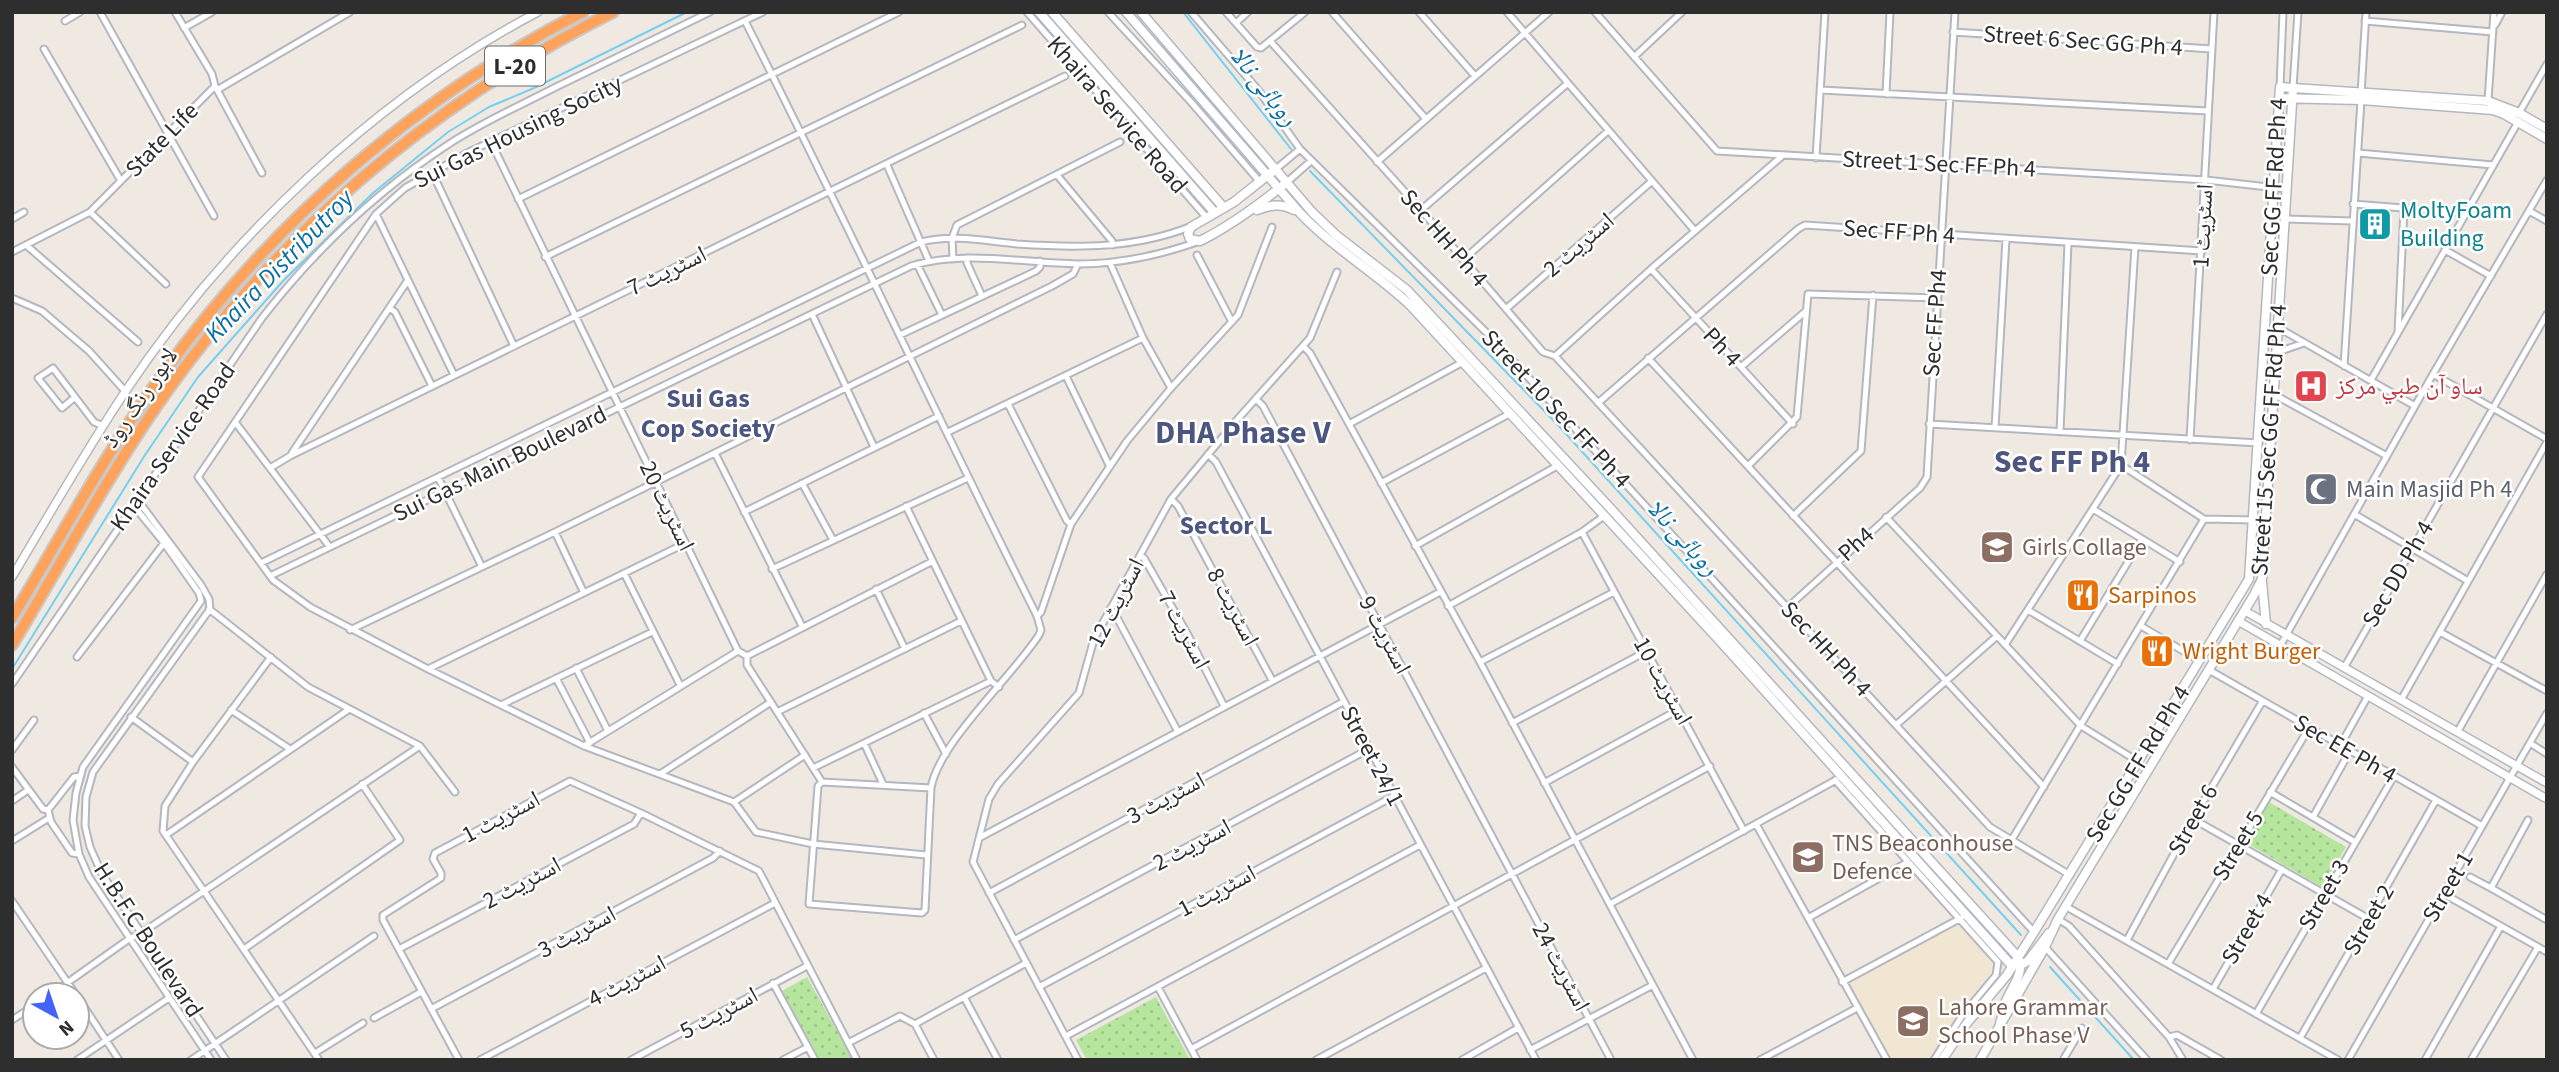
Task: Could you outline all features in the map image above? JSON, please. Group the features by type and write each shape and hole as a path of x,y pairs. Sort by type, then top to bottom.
{"highway":[{"name":"لاہور رنگ روڈ","path":"12,618 161,375 233,285 279,236 342,176 413,118 491,64 583,12"},
{"name":"لاہور رنگ روڈ","path":"12,645 153,411 214,329 264,270 356,181 422,128 491,80 613,12"}],"main road":[{"path":"1039,12 1211,215"},
{"path":"1052,12 1224,208"},
{"path":"1126,12 1300,213 1329,242 1385,282 1466,360 1612,510 2017,963 2018,978 2007,1000 2000,1024 1980,1060"},
{"path":"1141,12 1312,212 1408,290 1509,414 1604,516 1898,845 2017,963"},
{"path":"2280,87 2493,110 2547,129"},
{"name":"Sec GG FF Rd Ph 4","path":"2017,963 2249,579 2255,520 2280,87"},
{"name":"Street 15 Sec GG FF Rd Ph 4","path":"2000,1024 2045,947 2065,906 2262,579 2293,88"},
{"path":"2279,98 2361,97 2488,101 2519,118 2547,139"},
{"name":"Sui Gas Main Boulevard","path":"1193,225 1224,208 1276,169"},
{"name":"Sui Gas Main Boulevard","path":"1200,242 1247,213 1287,182"},
{"path":"1247,213 1272,205 1288,207 1300,213"},
{"path":"1193,225 1188,232 1189,237 1192,241 1200,242"},
{"path":"2264,357 2275,355"},
{"path":"2262,579 2266,624"},
{"path":"1942,1060 1967,1023 2017,963 2028,961 2052,930"}],"street":[{"path":"65,21 80,12"},
{"path":"100,12 214,216"},
{"name":"State Life","path":"12,252 90,212 167,133 216,88 212,74 175,12"},
{"path":"184,28 212,12"},
{"path":"262,173 216,88 351,12"},
{"path":"12,577 125,391 206,285 270,215 357,135 460,59 538,12"},
{"name":"Khaira Service Road","path":"12,684 276,301 330,241 377,198 424,161 475,128 710,12"},
{"name":"Sui Gas Housing Socity","path":"261,563 198,477 376,214 405,188 491,142 763,12"},
{"path":"518,199 899,12"},
{"name":"Khaira Service Road","path":"1027,12 1211,215"},
{"path":"1108,12 1260,182"},
{"name":"Street 10 Sec FF Ph 4","path":"1191,12 1259,91 1298,151 1497,343 2035,932"},
{"path":"1226,12 1257,47 1264,47 1271,42 1305,12"},
{"path":"1236,23 1248,12"},
{"path":"1332,12 1426,119"},
{"path":"1419,12 1475,76"},
{"path":"1507,12 1695,231"},
{"path":"1377,162 1549,12"},
{"name":"Street 1 Sec FF Ph 4","path":"1595,12 1717,151 2206,180 2286,189"},
{"path":"1634,57 1682,12"},
{"path":"1816,158 1825,12"},
{"path":"1886,94 1890,12"},
{"path":"1950,96 1955,12"},
{"name":"اسٹریٹ 1","path":"2190,440 2214,12"},
{"name":"Sec GG FF Rd Ph 4","path":"2280,87 2283,12"},
{"name":"Street 15 Sec GG FF Rd Ph 4","path":"2293,88 2298,12"},
{"path":"2344,366 2366,12"},
{"path":"2488,101 2494,12"},
{"path":"2493,29 2502,12"},
{"path":"745,21 948,432 1037,616 1041,630 946,754 936,771 931,788 925,910 922,913 811,905 818,786 822,782 931,788"},
{"path":"2365,21 2493,29"},
{"path":"545,257 1021,25"},
{"name":"Street 6 Sec GG Ph 4","path":"1954,32 2212,49"},
{"name":"Sec HH Ph 4","path":"1271,42 1543,352 1555,356 1990,827 2070,875"},
{"path":"44,49 121,181"},
{"path":"2371,380 2547,64"},
{"name":"اسٹریٹ 7","path":"270,468 454,374 1065,76"},
{"path":"1421,210 1568,83"},
{"path":"1821,90 2208,111"},
{"name":"Sec FF Ph4","path":"1925,482 1950,96"},
{"path":"1463,260 1608,131"},
{"name":"اسٹریٹ 20","path":"491,142 738,651"},
{"path":"953,258 952,238 955,228 961,223 1120,142"},
{"name":"Sui Gas Main Boulevard","path":"1276,169 1298,151"},
{"path":"2358,153 2493,165"},
{"path":"1555,356 1782,156"},
{"name":"Sui Gas Main Boulevard","path":"1287,182 1310,163"},
{"path":"887,165 929,261"},
{"path":"432,173 514,346"},
{"path":"1057,175 1112,240 1113,245"},
{"path":"2280,646 2386,456 2547,180"},
{"name":"اسٹریٹ 2","path":"1506,309 1652,181"},
{"path":"2353,204 2466,213"},
{"path":"2398,332 2404,209"},
{"path":"2529,211 2547,221"},
{"path":"12,219 24,212"},
{"path":"90,212 166,284"},
{"path":"376,214 454,374"},
{"path":"2284,219 2353,221"},
{"name":"Sui Gas Main Boulevard","path":"261,563 921,242 952,238 1052,246 1113,245 1144,241 1193,225"},
{"name":"Sec FF Ph 4","path":"1695,317 1805,225 2202,251"},
{"path":"1037,616 1041,612 1071,524 1109,465 1171,388 1241,310 1272,227"},
{"path":"1995,428 2006,239"},
{"name":"Sui Gas Main Boulevard","path":"270,576 874,282 917,264 953,258 1110,263 1164,253 1200,242"},
{"path":"2060,432 2067,243"},
{"path":"26,244 138,342"},
{"path":"2005,645 2010,642 2120,466 2136,247"},
{"path":"2445,250 2491,276"},
{"path":"1197,255 1232,323"},
{"path":"967,258 982,296"},
{"path":"900,335 1036,271 1040,267 1040,261"},
{"path":"1110,263 1143,338 1171,388"},
{"path":"917,264 942,315"},
{"path":"350,630 911,357 1052,286 1073,274 1078,264"},
{"name":"Ph 4","path":"1651,269 1793,424"},
{"name":"اسٹریٹ 12","path":"1078,1060 973,862 993,792 1079,693 1094,639 1171,499 1303,346 1316,326 1337,272"},
{"path":"290,456 408,280"},
{"path":"1748,466 1793,424 1797,417 1808,294 1937,298"},
{"path":"1793,516 1861,451 1873,295"},
{"path":"12,299 42,311 89,351 125,391"},
{"path":"389,308 395,312 432,386"},
{"path":"1741,367 1806,311"},
{"path":"812,314 874,447"},
{"name":"Sec DD Ph 4","path":"2344,668 2547,314"},
{"path":"1598,403 1695,317"},
{"path":"751,325 759,339"},
{"path":"2277,327 2415,406"},
{"path":"948,432 1143,338"},
{"path":"2275,355 2304,343"},
{"path":"1303,346 1310,353 1480,662 1693,1060"},
{"path":"1648,359 2044,787"},
{"path":"1349,424 1466,360"},
{"path":"74,398 62,408 38,378 53,368 94,422 103,426"},
{"path":"2401,700 2547,440 2433,374"},
{"path":"1066,376 1109,465"},
{"path":"2273,394 2386,456"},
{"name":"اسٹریٹ 9","path":"1256,399 1512,874"},
{"path":"1008,404 1066,521 1071,524"},
{"path":"1381,483 1509,414"},
{"path":"744,512 939,416"},
{"path":"235,422 329,546"},
{"path":"1929,424 2259,443"},
{"path":"715,453 802,626"},
{"name":"Street 24/1","path":"1208,454 1216,463 1536,1060"},
{"path":"1415,546 1557,466"},
{"path":"2120,466 2204,519 2255,520"},
{"path":"438,477 482,567"},
{"path":"772,569 968,478"},
{"name":"Ph4","path":"1788,607 1925,482"},
{"path":"802,483 833,540"},
{"path":"137,499 201,585 209,599 210,609"},
{"name":"اسٹریٹ 8","path":"1171,499 1178,506 1272,680"},
{"path":"133,505 199,593 201,603 307,687 420,746 455,792"},
{"path":"906,506 991,681 999,687"},
{"path":"2092,509 2180,562"},
{"path":"2354,514 2468,581"},
{"path":"1448,606 1582,532 1604,516"},
{"path":"1886,517 2081,726 2139,762"},
{"path":"2011,841 2204,519"},
{"path":"555,532 584,593"},
{"name":"اسٹریٹ 10","path":"1582,532 1744,831"},
{"path":"2080,641 2141,539"},
{"path":"77,657 164,543"},
{"path":"428,670 686,543"},
{"name":"اسٹریٹ 7","path":"1140,556 1144,558 1172,607 1224,706"},
{"path":"747,656 931,562"},
{"path":"261,563 270,576 292,595 350,630 500,705 587,744 734,802 756,832 813,844 926,855"},
{"path":"624,573 680,685"},
{"path":"2458,731 2547,575"},
{"path":"876,589 905,649"},
{"path":"979,838 1440,592"},
{"path":"1480,662 1614,592"},
{"name":"H.B.F.C Boulevard","path":"201,603 87,759 80,776 73,821 79,854 89,877 211,1060"},
{"name":"H.B.F.C Boulevard","path":"210,609 114,740 91,778 85,806 85,826 97,865 226,1060"},
{"path":"1110,609 1177,730"},
{"path":"2028,610 2118,664"},
{"path":"2245,611 2547,783"},
{"path":"778,712 961,621"},
{"path":"2238,621 2547,799"},
{"path":"2141,626 2200,661"},
{"path":"500,705 652,632"},
{"path":"2440,632 2547,691"},
{"path":"1896,725 1997,636"},
{"path":"587,744 738,651 747,656"},
{"path":"1512,723 1647,651"},
{"path":"747,656 746,663 822,782"},
{"path":"271,657 193,762 165,806 163,831 318,1060"},
{"path":"576,668 608,732"},
{"name":"Sec EE Ph 4","path":"2208,670 2482,826"},
{"path":"556,678 587,744"},
{"path":"813,768 991,681"},
{"path":"2340,746 2368,696"},
{"path":"660,774 771,702"},
{"name":"اسٹریٹ 3","path":"989,893 1343,702"},
{"name":"Street 6","path":"2127,940 2193,819 2262,702"},
{"path":"231,709 289,749"},
{"path":"166,835 348,710"},
{"path":"1544,783 1678,710"},
{"path":"924,713 946,754"},
{"name":"Street 1","path":"2348,1060 2547,713"},
{"path":"131,717 193,762"},
{"path":"12,750 34,720"},
{"name":"Street 5","path":"2168,964 2308,728"},
{"path":"105,733 114,740"},
{"path":"864,743 883,784"},
{"path":"2530,743 2547,754"},
{"path":"71,981 129,939 420,746"},
{"name":"اسٹریٹ 2","path":"1014,940 1368,749"},
{"path":"2313,817 2350,751"},
{"path":"734,802 805,755"},
{"path":"1191,1049 1710,766"},
{"path":"12,767 43,809 48,810"},
{"path":"79,854 72,853 49,818 48,810 74,777 80,776"},
{"name":"Street 3","path":"2256,1014 2394,776"},
{"path":"1609,904 1839,778"},
{"name":"اسٹریٹ 1","path":"399,948 383,920 383,915 440,877 442,873 433,859 435,853 565,783 574,783 641,813"},
{"path":"244,949 400,840 362,784"},
{"path":"12,801 28,790"},
{"path":"2270,792 2355,842"},
{"name":"اسٹریٹ 1","path":"1040,987 1394,796"},
{"name":"Street 2","path":"2300,1038 2436,800"},
{"path":"641,813 759,872 858,1060"},
{"name":"اسٹریٹ 2","path":"399,948 634,824 641,813"},
{"path":"12,841 49,818"},
{"path":"2193,819 2369,919"},
{"path":"2491,888 2528,820"},
{"path":"1756,824 1887,1060"},
{"path":"1066,1036 1420,845"},
{"path":"1898,845 1908,862 1994,955 1999,968 1962,1016 1934,1060"},
{"name":"اسٹریٹ 3","path":"431,1010 713,858 720,851"},
{"path":"1808,918 1908,862"},
{"name":"Street 4","path":"2213,989 2282,869"},
{"name":"اسٹریٹ 24","path":"1512,874 1611,1060"},
{"path":"2470,877 2547,920"},
{"path":"2444,894 2547,952"},
{"path":"12,901 67,981"},
{"name":"اسٹریٹ 4","path":"480,1060 775,902"},
{"path":"2065,906 2338,1060"},
{"path":"1842,982 1961,918"},
{"path":"2058,919 2069,926 2169,1037 2183,1060"},
{"path":"2425,1060 2501,926"},
{"path":"191,1060 374,936"},
{"path":"2045,947 2147,1060"},
{"path":"2471,1060 2538,947"},
{"path":"399,948 459,1060"},
{"path":"915,1024 1026,963"},
{"name":"اسٹریٹ 5","path":"631,1060 807,966"},
{"path":"1316,1060 1486,968"},
{"path":"773,983 814,1060"},
{"path":"1530,1050 1653,985"},
{"path":"1158,987 1197,1060"},
{"path":"374,1018 421,992"},
{"path":"964,997 998,1060"},
{"path":"77,1060 169,998"},
{"path":"1760,1060 1857,1008"},
{"path":"91,1017 119,1060"},
{"path":"848,1043 897,1017 904,1017 915,1024 934,1060"},
{"path":"314,1054 363,1023"},
{"path":"1462,1060 1474,1057 1518,1028"},
{"path":"2063,1060 2082,1028"},
{"path":"2169,1037 2177,1035 2221,1060"},
{"path":"783,1060 808,1047"}],"shaded area":[{"name":"Lahore Grammar School Phase V","path":"1961,920 1996,963 1932,1060 1890,1060 1846,982"}],"green space":[{"path":"2269,802 2346,847 2322,887 2245,842"},
{"path":"807,977 853,1060 820,1060 782,991"},
{"path":"1156,997 1190,1060 1087,1060 1076,1040"}],"waterway":[{"name":"Khaira Distributroy","path":"12,669 145,455 198,377 284,280 373,193 448,132 489,107 534,88 687,12"},
{"name":"روہائی نالا","path":"1183,12 1291,149"},
{"name":"روہائی نالا","path":"1310,171 1557,424 2021,935"},
{"name":"روہائی نالا","path":"2050,967 2134,1060"}],"place":[{"name":"MoltyFoam Building","path":"2375,224"},
{"name":"ساو آن طبي مرکز","path":"2311,386"},
{"name":"Main Masjid Ph 4","path":"2321,489"},
{"name":"Girls Collage","path":"1997,547"},
{"name":"Sarpinos","path":"2083,595"},
{"name":"Wright Burger","path":"2157,651"},
{"name":"TNS Beaconhouse Defence","path":"1808,857"},
{"name":"Lahore Grammar School Phase V","path":"1913,1021"}],"district":[{"name":"Sui Gas Cop Society","path":"708,413"},
{"name":"DHA Phase V","path":"1243,433"},
{"name":"Sec FF Ph 4","path":"2072,462"},
{"name":"Sector L","path":"1226,525"}]}
